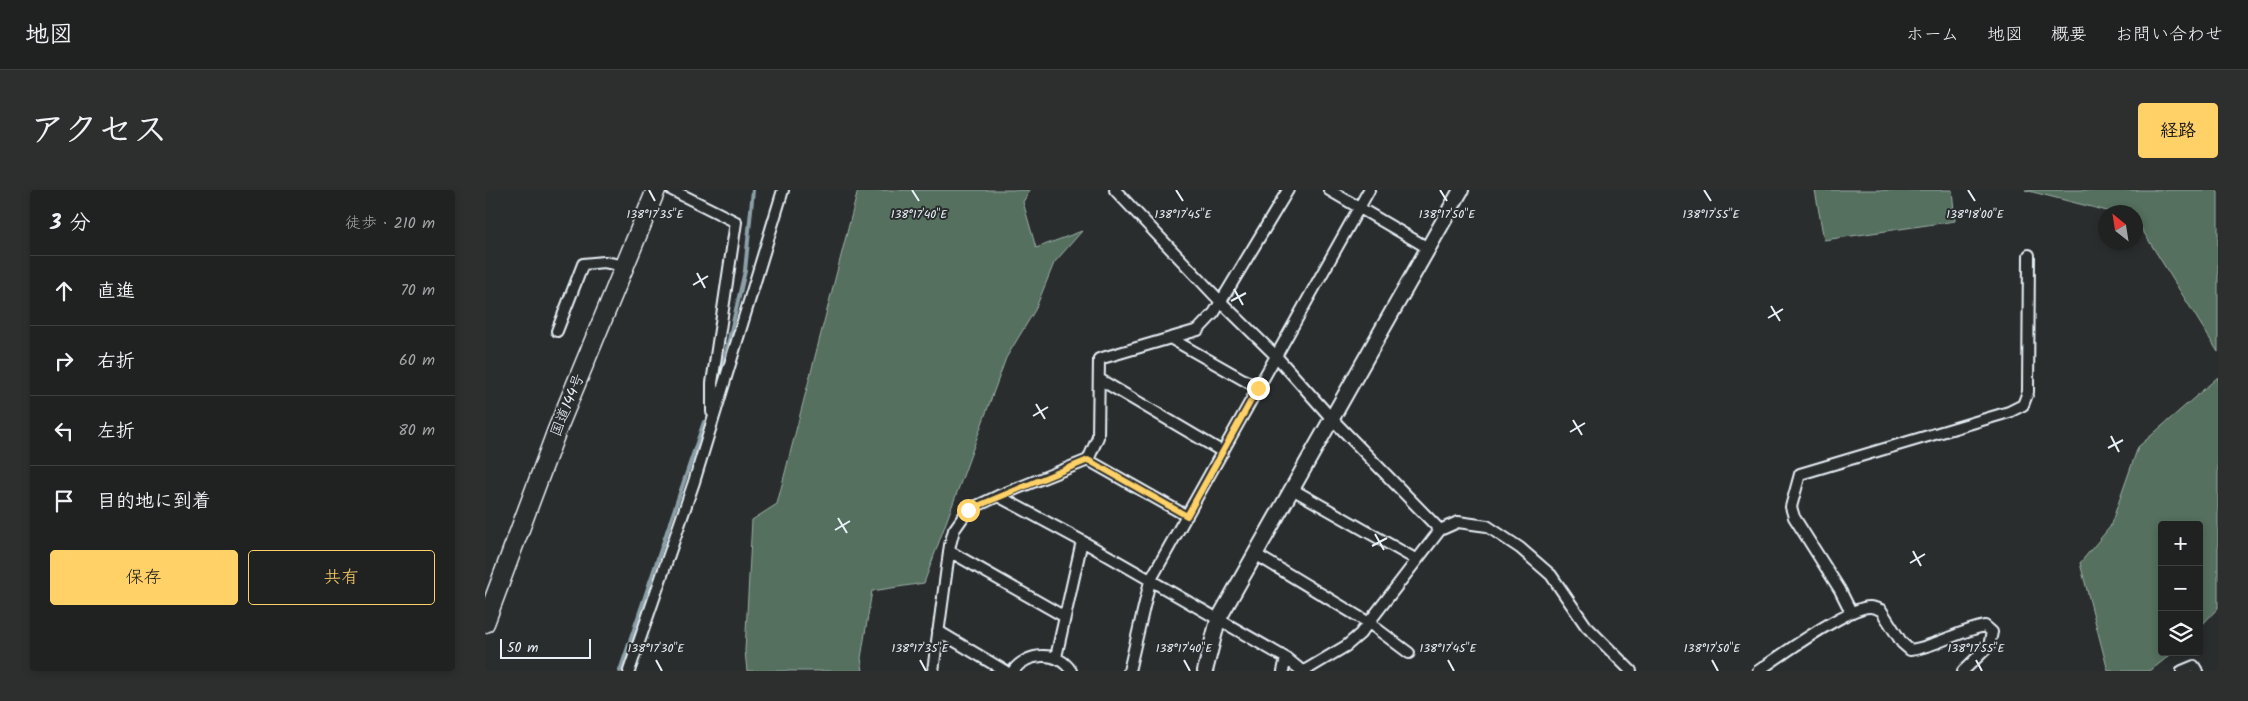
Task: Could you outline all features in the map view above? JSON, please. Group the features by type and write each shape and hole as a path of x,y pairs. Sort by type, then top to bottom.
{"highway":[{"name":"国道144号","path":"485,623 557,430 656,190"}],"street":[{"path":"672,190 736,222 712,383 712,423"},
{"path":"629,671 712,423 783,190"},
{"path":"1115,190 1220,301 1276,356 1332,419 1440,530"},
{"path":"933,671 949,551 954,530 968,510 1088,460 1098,437 1099,359 1198,330 1214,313 1288,190"},
{"path":"1329,190 1429,248"},
{"path":"1129,671 1150,581 1369,190"},
{"path":"1205,671 1218,620 1461,190"},
{"path":"1851,612 1840,590 1794,517 1791,507 1801,474 2009,412 2023,405 2027,392 2029,255"},
{"path":"557,331 583,264 604,262 625,266"},
{"path":"1170,338 1258,388"},
{"path":"1099,379 1223,452"},
{"path":"1088,460 1187,516"},
{"path":"1292,489 1417,560"},
{"path":"998,496 1083,541 1286,658 1303,671 1346,646 1369,623 1440,530 1458,522 1487,526 1520,548 1551,576 1586,626 1631,671"},
{"path":"1056,657 1083,541"},
{"path":"949,551 1065,617"},
{"path":"1255,554 1369,623 1409,653"},
{"path":"1758,671 1806,638 1851,612 1870,607 1881,610 1902,643 1910,650 1920,648 1967,629 1985,626 1992,632 1989,646 1963,671"},
{"path":"938,631 1005,671"},
{"path":"1013,671 1025,661 1037,657 1056,657 1071,671"},
{"path":"1283,671 1286,658"},
{"path":"2182,671 2194,666 2197,671"}],"green space":[{"path":"858,190 1030,190 1023,202 1036,248 1082,231 1054,263 1035,310 1006,358 924,583 872,591 861,658 863,671 747,671 745,651 752,520 777,504"},
{"path":"1815,190 1952,190 1955,221 1824,240"},
{"path":"2025,190 2218,190 2218,352 2143,231 2143,205 2098,205 2098,209"},
{"path":"2218,377 2218,608 2203,624 2203,521 2158,521 2158,656 2169,656 2150,671 2108,671 2080,563 2110,527 2138,447"}],"waterway":[{"path":"721,374 745,271 753,190"},
{"path":"620,671 704,422"}],"route":[{"path":"968,510 1088,460 1187,516 1258,388"}]}
